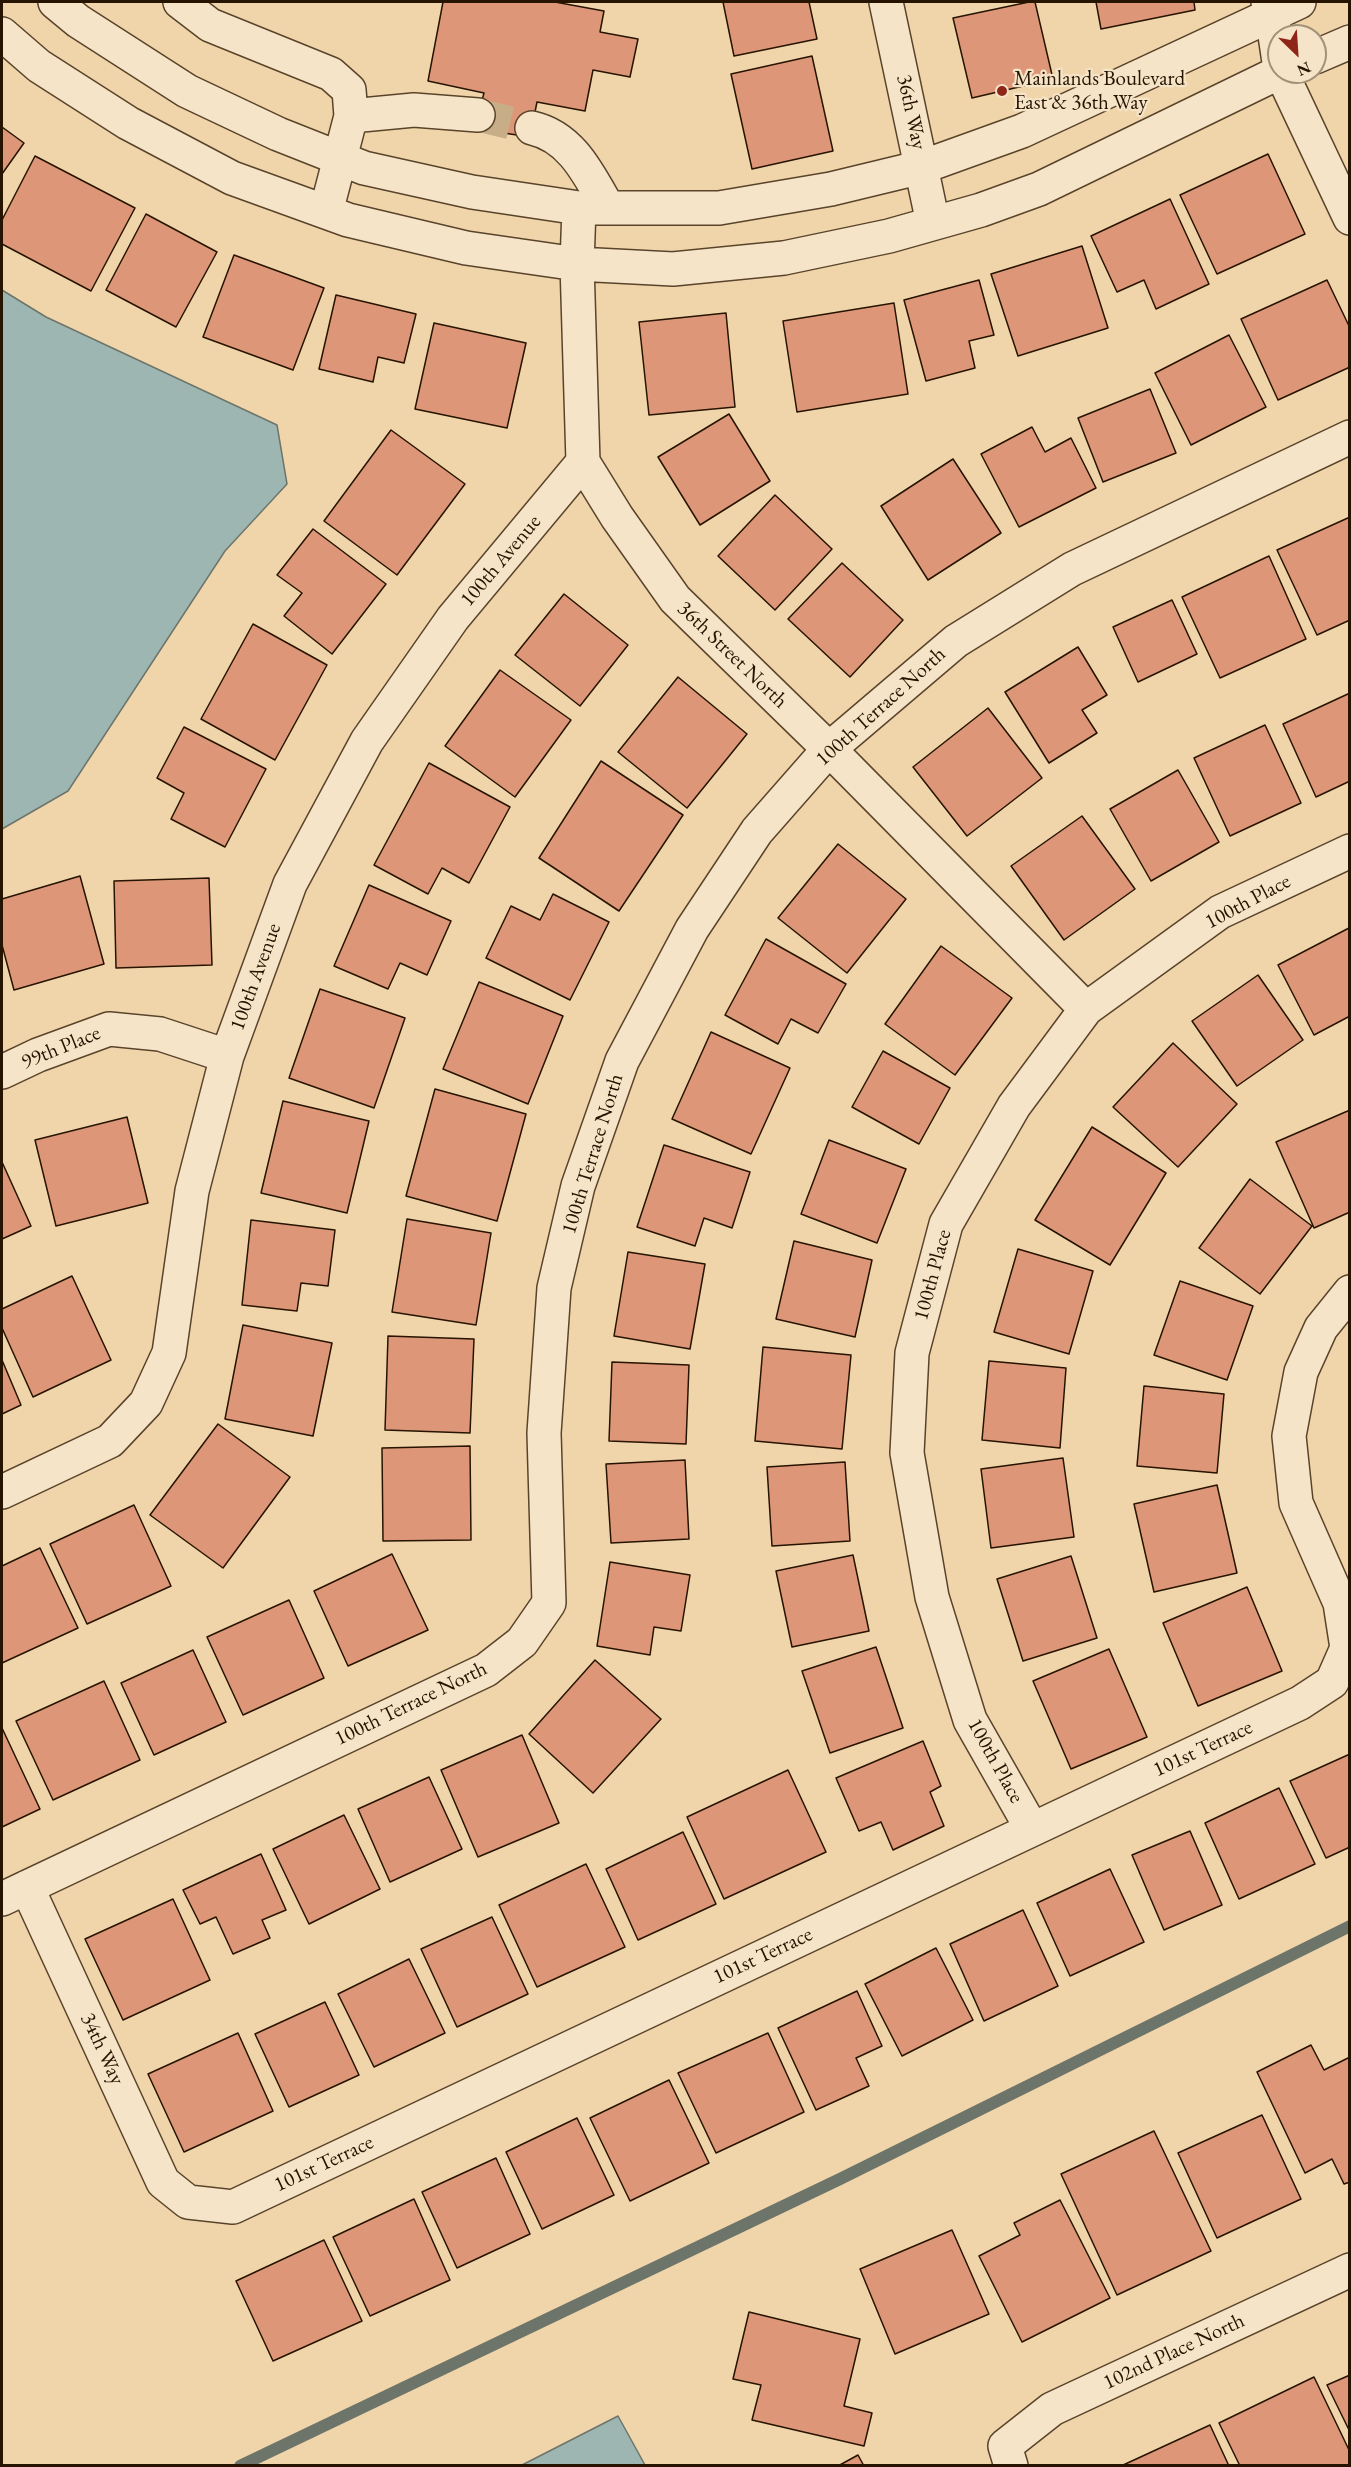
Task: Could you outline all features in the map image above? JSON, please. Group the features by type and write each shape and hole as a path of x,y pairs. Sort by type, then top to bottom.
{"street":[{"path":"55,2 78,21 187,91 278,135 342,160 364,168 472,192 593,208 719,208 831,189 922,166 1022,131 1280,6 1280,24"},
{"path":"180,2 210,25 331,74 349,90 351,116 342,160 326,212"},
{"name":"36th Way","path":"886,2 933,224"},
{"path":"2,34 39,66 128,123 232,178 348,220 466,248 577,264 673,269 784,258 889,236 981,210 1039,189 1267,78"},
{"path":"1327,52 1350,42"},
{"path":"1286,84 1350,218"},
{"path":"351,116 414,110 478,115"},
{"path":"532,128 548,132 578,157 593,208"},
{"name":"36th Street North","path":"593,208 577,264 583,462 617,517 675,599 829,749 1086,1009"},
{"name":"100th Terrace North","path":"14,1893 486,1670 522,1642 549,1603 544,1433 554,1288 578,1186 622,1061 692,929 757,831 829,749 956,641 1072,569 1350,437"},
{"name":"100th Avenue","path":"2,1492 110,1441 146,1404 169,1353 192,1191 227,1056 290,884 367,741 453,618 583,462"},
{"name":"100th Place","path":"1032,1829 970,1720 932,1597 908,1453 912,1353 946,1224 1014,1106 1086,1009 1220,912 1350,851"},
{"name":"99th Place","path":"2,1072 38,1055 109,1029 160,1034 227,1056"},
{"name":"101st Terrace","path":"188,2202 233,2207 1300,1703 1332,1682 1347,1648 1340,1603 1296,1503 1289,1436 1301,1372 1321,1328 1350,1292"},
{"name":"34th Way","path":"14,1893 163,2182 188,2202"},
{"name":"102nd Place North","path":"1008,2456 1052,2409 1350,2270"}],"water":[{"path":"2,290 46,317 277,425 287,484 225,551 68,791 2,829"},
{"path":"618,2416 645,2465 522,2465"}],"building":[{"path":"443,2 555,2 604,11 600,32 638,39 630,77 593,70 585,111 537,102 530,137 484,130 478,115 484,93 428,81"},
{"path":"723,2 809,2 817,39 734,56"},
{"path":"1035,2 1053,79 972,98 953,18"},
{"path":"1096,2 1194,2 1195,10 1101,29"},
{"path":"812,56 833,151 752,169 731,74"},
{"path":"2,127 24,143 2,174"},
{"path":"1268,154 1305,234 1217,274 1180,195"},
{"path":"35,156 135,208 91,291 2,244 2,220"},
{"path":"1170,199 1209,284 1156,309 1144,280 1117,292 1091,236"},
{"path":"146,214 217,252 176,327 106,290"},
{"path":"1082,246 1108,328 1018,356 991,274"},
{"path":"234,255 324,288 293,370 203,337"},
{"path":"979,280 994,335 969,341 975,368 926,381 904,300"},
{"path":"1327,280 1350,328 1350,367 1278,400 1241,319"},
{"path":"336,295 416,314 404,363 378,357 373,382 319,369"},
{"path":"894,303 908,394 797,412 783,321"},
{"path":"726,313 735,407 649,415 639,322"},
{"path":"434,323 526,343 507,428 415,409"},
{"path":"1229,335 1266,407 1191,445 1155,373"},
{"path":"1150,389 1176,453 1103,482 1078,418"},
{"path":"729,414 770,481 700,525 658,457"},
{"path":"1032,427 1045,452 1071,438 1096,488 1019,527 981,454"},
{"path":"391,430 465,484 397,575 324,521"},
{"path":"953,459 1001,533 928,580 881,506"},
{"path":"775,495 832,549 775,610 718,556"},
{"path":"1350,517 1350,620 1317,635 1277,550"},
{"path":"313,529 386,584 332,654 284,616 302,593 277,575"},
{"path":"1269,556 1306,639 1220,678 1182,597"},
{"path":"842,563 903,620 850,677 788,619"},
{"path":"564,594 628,645 580,706 515,655"},
{"path":"1172,600 1197,654 1138,682 1113,627"},
{"path":"253,624 327,665 275,760 201,719"},
{"path":"1078,647 1107,695 1082,710 1097,733 1049,763 1005,692"},
{"path":"500,670 571,720 515,797 445,746"},
{"path":"678,677 747,734 687,808 618,752"},
{"path":"1350,693 1350,781 1316,797 1283,724"},
{"path":"988,708 1042,778 967,836 913,767"},
{"path":"1265,725 1301,803 1230,836 1194,758"},
{"path":"184,727 266,769 225,847 171,819 184,793 157,778"},
{"path":"601,761 683,815 619,911 539,858"},
{"path":"429,763 510,807 469,883 442,868 428,894 374,865"},
{"path":"1178,770 1219,842 1151,881 1110,809"},
{"path":"1082,816 1135,889 1064,940 1011,866"},
{"path":"838,844 906,899 847,973 778,918"},
{"path":"80,876 104,964 14,990 2,945 2,899"},
{"path":"209,878 212,965 116,968 114,881"},
{"path":"369,885 451,921 427,975 400,963 388,989 334,966"},
{"path":"553,894 609,922 570,1000 486,958 511,906 540,920"},
{"path":"1349,928 1350,1016 1314,1035 1278,965"},
{"path":"766,939 846,984 818,1033 791,1019 778,1044 725,1015"},
{"path":"941,946 1012,998 955,1075 885,1024"},
{"path":"1258,975 1303,1040 1237,1086 1192,1021"},
{"path":"479,982 563,1016 528,1104 443,1069"},
{"path":"320,989 405,1018 374,1108 289,1078"},
{"path":"711,1032 790,1068 751,1154 672,1119"},
{"path":"1173,1043 1237,1104 1178,1167 1113,1107"},
{"path":"883,1051 950,1088 919,1144 852,1107"},
{"path":"435,1089 526,1114 497,1221 406,1196"},
{"path":"283,1101 369,1121 347,1213 261,1193"},
{"path":"1350,1110 1350,1212 1314,1228 1276,1142"},
{"path":"127,1117 148,1203 56,1226 35,1140"},
{"path":"1092,1127 1166,1173 1110,1265 1035,1220"},
{"path":"829,1140 906,1169 877,1243 801,1214"},
{"path":"664,1145 750,1172 732,1228 704,1218 695,1246 637,1227"},
{"path":"2,1162 31,1226 2,1239"},
{"path":"1250,1179 1312,1226 1260,1294 1199,1248"},
{"path":"407,1219 491,1233 476,1325 392,1312"},
{"path":"251,1220 335,1230 328,1286 301,1283 297,1311 242,1305"},
{"path":"794,1241 872,1260 855,1337 776,1319"},
{"path":"1018,1249 1093,1271 1069,1354 994,1332"},
{"path":"628,1252 705,1264 690,1349 614,1336"},
{"path":"72,1276 111,1360 33,1397 2,1328 2,1309"},
{"path":"1180,1281 1253,1306 1227,1380 1154,1355"},
{"path":"243,1325 332,1343 313,1436 225,1419"},
{"path":"388,1336 474,1339 470,1433 385,1430"},
{"path":"763,1347 851,1355 842,1449 755,1441"},
{"path":"2,1360 21,1405 2,1414"},
{"path":"989,1361 1066,1368 1060,1448 982,1440"},
{"path":"612,1362 689,1365 686,1444 609,1441"},
{"path":"1144,1386 1224,1394 1217,1473 1137,1466"},
{"path":"218,1424 290,1477 223,1568 150,1515"},
{"path":"470,1446 471,1540 383,1541 382,1448"},
{"path":"1063,1458 1074,1537 991,1548 981,1469"},
{"path":"685,1460 689,1539 611,1543 606,1464"},
{"path":"845,1462 850,1541 772,1546 767,1467"},
{"path":"1217,1485 1237,1573 1154,1592 1134,1504"},
{"path":"134,1505 171,1586 87,1624 50,1544"},
{"path":"40,1548 78,1628 2,1663 2,1566"},
{"path":"392,1554 428,1630 348,1666 314,1591"},
{"path":"853,1555 869,1631 792,1647 776,1571"},
{"path":"1071,1556 1097,1638 1023,1661 997,1579"},
{"path":"610,1562 690,1575 681,1631 654,1627 650,1655 597,1646"},
{"path":"1247,1587 1282,1671 1198,1706 1163,1623"},
{"path":"289,1600 324,1678 243,1715 207,1637"},
{"path":"876,1647 903,1728 830,1753 802,1671"},
{"path":"1109,1649 1147,1737 1071,1769 1033,1681"},
{"path":"193,1650 226,1722 154,1755 121,1683"},
{"path":"595,1660 661,1719 593,1793 529,1734"},
{"path":"104,1681 140,1760 53,1800 16,1721"},
{"path":"2,1728 40,1809 2,1827"},
{"path":"522,1735 559,1823 478,1857 441,1770"},
{"path":"923,1741 941,1786 930,1792 944,1826 893,1850 881,1822 859,1831 836,1778"},
{"path":"1350,1754 1350,1847 1326,1858 1290,1781"},
{"path":"788,1770 826,1852 724,1899 687,1817"},
{"path":"429,1777 462,1849 390,1882 358,1809"},
{"path":"1279,1788 1315,1864 1239,1899 1205,1823"},
{"path":"344,1815 380,1889 309,1924 273,1849"},
{"path":"1190,1831 1222,1905 1164,1930 1132,1855"},
{"path":"683,1832 716,1904 638,1940 606,1869"},
{"path":"261,1854 286,1910 262,1920 270,1938 233,1954 216,1917 200,1924 183,1890"},
{"path":"586,1864 625,1947 537,1987 499,1905"},
{"path":"1110,1869 1144,1942 1070,1976 1037,1903"},
{"path":"173,1899 210,1980 123,2020 85,1939"},
{"path":"1023,1910 1058,1986 984,2021 950,1944"},
{"path":"492,1917 528,1994 457,2027 421,1949"},
{"path":"936,1948 973,2020 902,2056 865,1984"},
{"path":"409,1959 445,2033 374,2067 338,1994"},
{"path":"857,1991 882,2046 856,2058 869,2086 816,2110 778,2028"},
{"path":"325,2002 359,2075 289,2107 255,2034"},
{"path":"238,2033 273,2111 184,2152 148,2074"},
{"path":"768,2033 804,2112 716,2153 678,2073"},
{"path":"1311,2045 1324,2070 1350,2057 1350,2182 1344,2184 1332,2159 1305,2173 1257,2072"},
{"path":"669,2080 709,2163 630,2201 590,2118"},
{"path":"1262,2115 1301,2199 1217,2238 1178,2153"},
{"path":"577,2118 614,2195 542,2229 506,2152"},
{"path":"1154,2131 1211,2251 1117,2295 1061,2174"},
{"path":"496,2158 530,2234 457,2268 422,2192"},
{"path":"414,2199 450,2280 370,2316 333,2237"},
{"path":"1060,2200 1110,2298 1022,2342 979,2256 1020,2235 1014,2223"},
{"path":"952,2230 989,2314 895,2354 860,2269"},
{"path":"324,2240 362,2321 273,2361 236,2281"},
{"path":"749,2312 860,2339 844,2406 872,2413 864,2446 752,2420 761,2385 733,2379"},
{"path":"1350,2375 1350,2432 1327,2385"},
{"path":"1314,2377 1350,2452 1350,2466 1240,2466 1219,2423"},
{"path":"1210,2425 1229,2466 1121,2466"},
{"path":"858,2455 864,2466 838,2466"}],"waterway":[{"path":"240,2466 840,2179 1350,1926"}],"tunnel":[{"path":"478,115 532,128"}],"place":[{"name":"Mainlands Boulevard East & 36th Way","path":"1002,91"}]}
